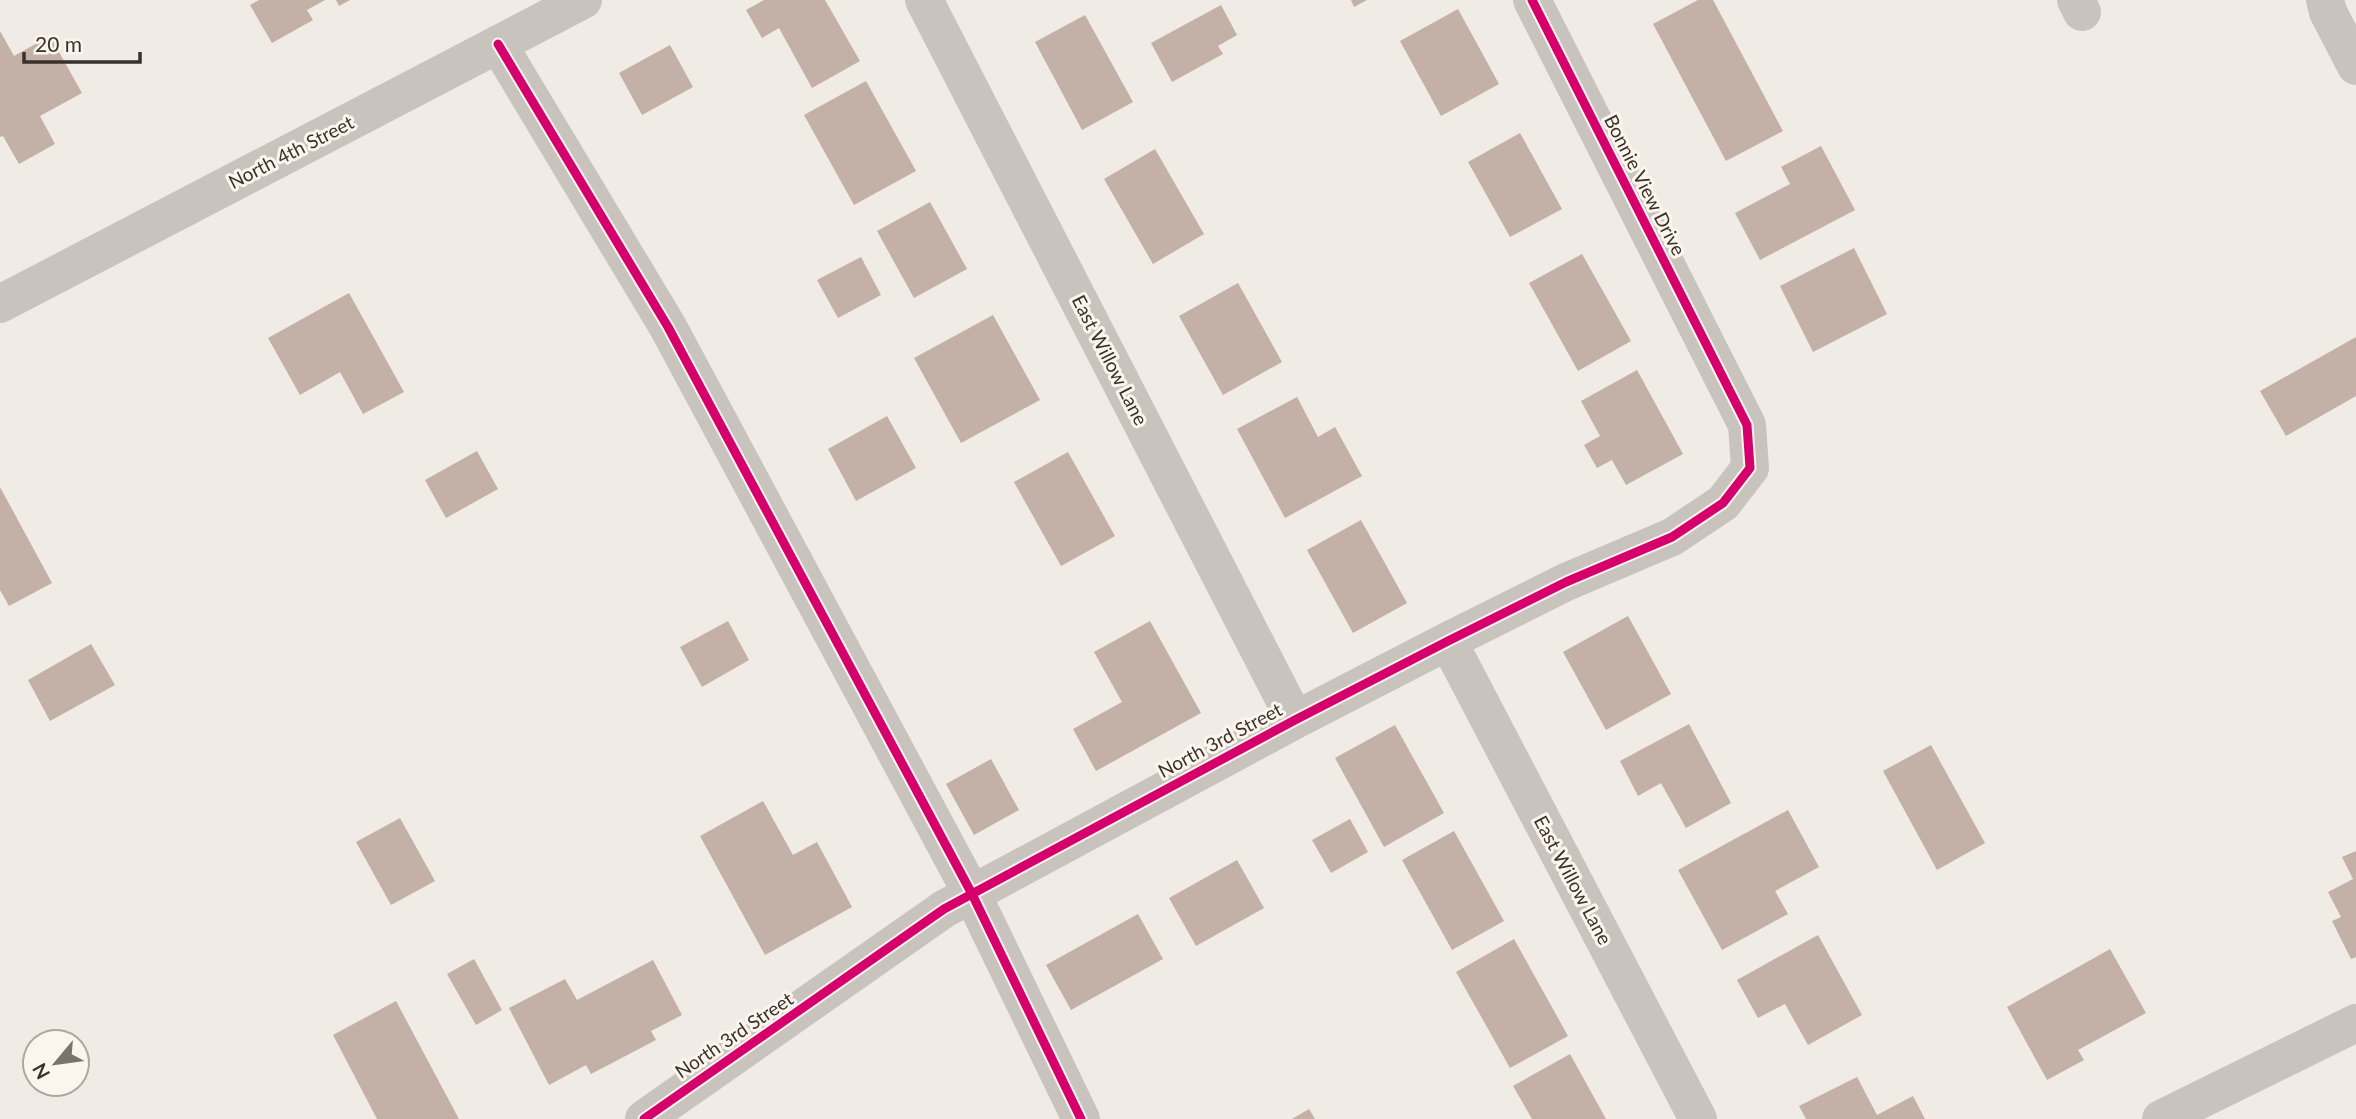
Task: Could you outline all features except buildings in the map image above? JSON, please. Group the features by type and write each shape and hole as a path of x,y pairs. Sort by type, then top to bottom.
{"street":[{"name":"North 4th Street","path":"0,304 583,0"},
{"name":"East Willow Lane","path":"925,0 1295,720"},
{"name":"Bonnie View Drive","path":"1532,0 1726,385"},
{"path":"2325,0 2328,12 2356,65"},
{"path":"498,44 668,327 972,894 1081,1119"},
{"name":"North 3rd Street","path":"644,1119 944,909 1448,641 1566,582 1672,537 1723,503 1750,468 1746,425 1726,385"},
{"name":"East Willow Lane","path":"1448,641 1698,1119"},
{"path":"2161,1119 2356,1023"}],"cycle path":[{"path":"644,1119 944,909 1448,641 1566,582 1672,537 1723,503 1750,468 1747,425 1532,0"},
{"path":"498,44 668,327 972,894 1081,1119"}]}
